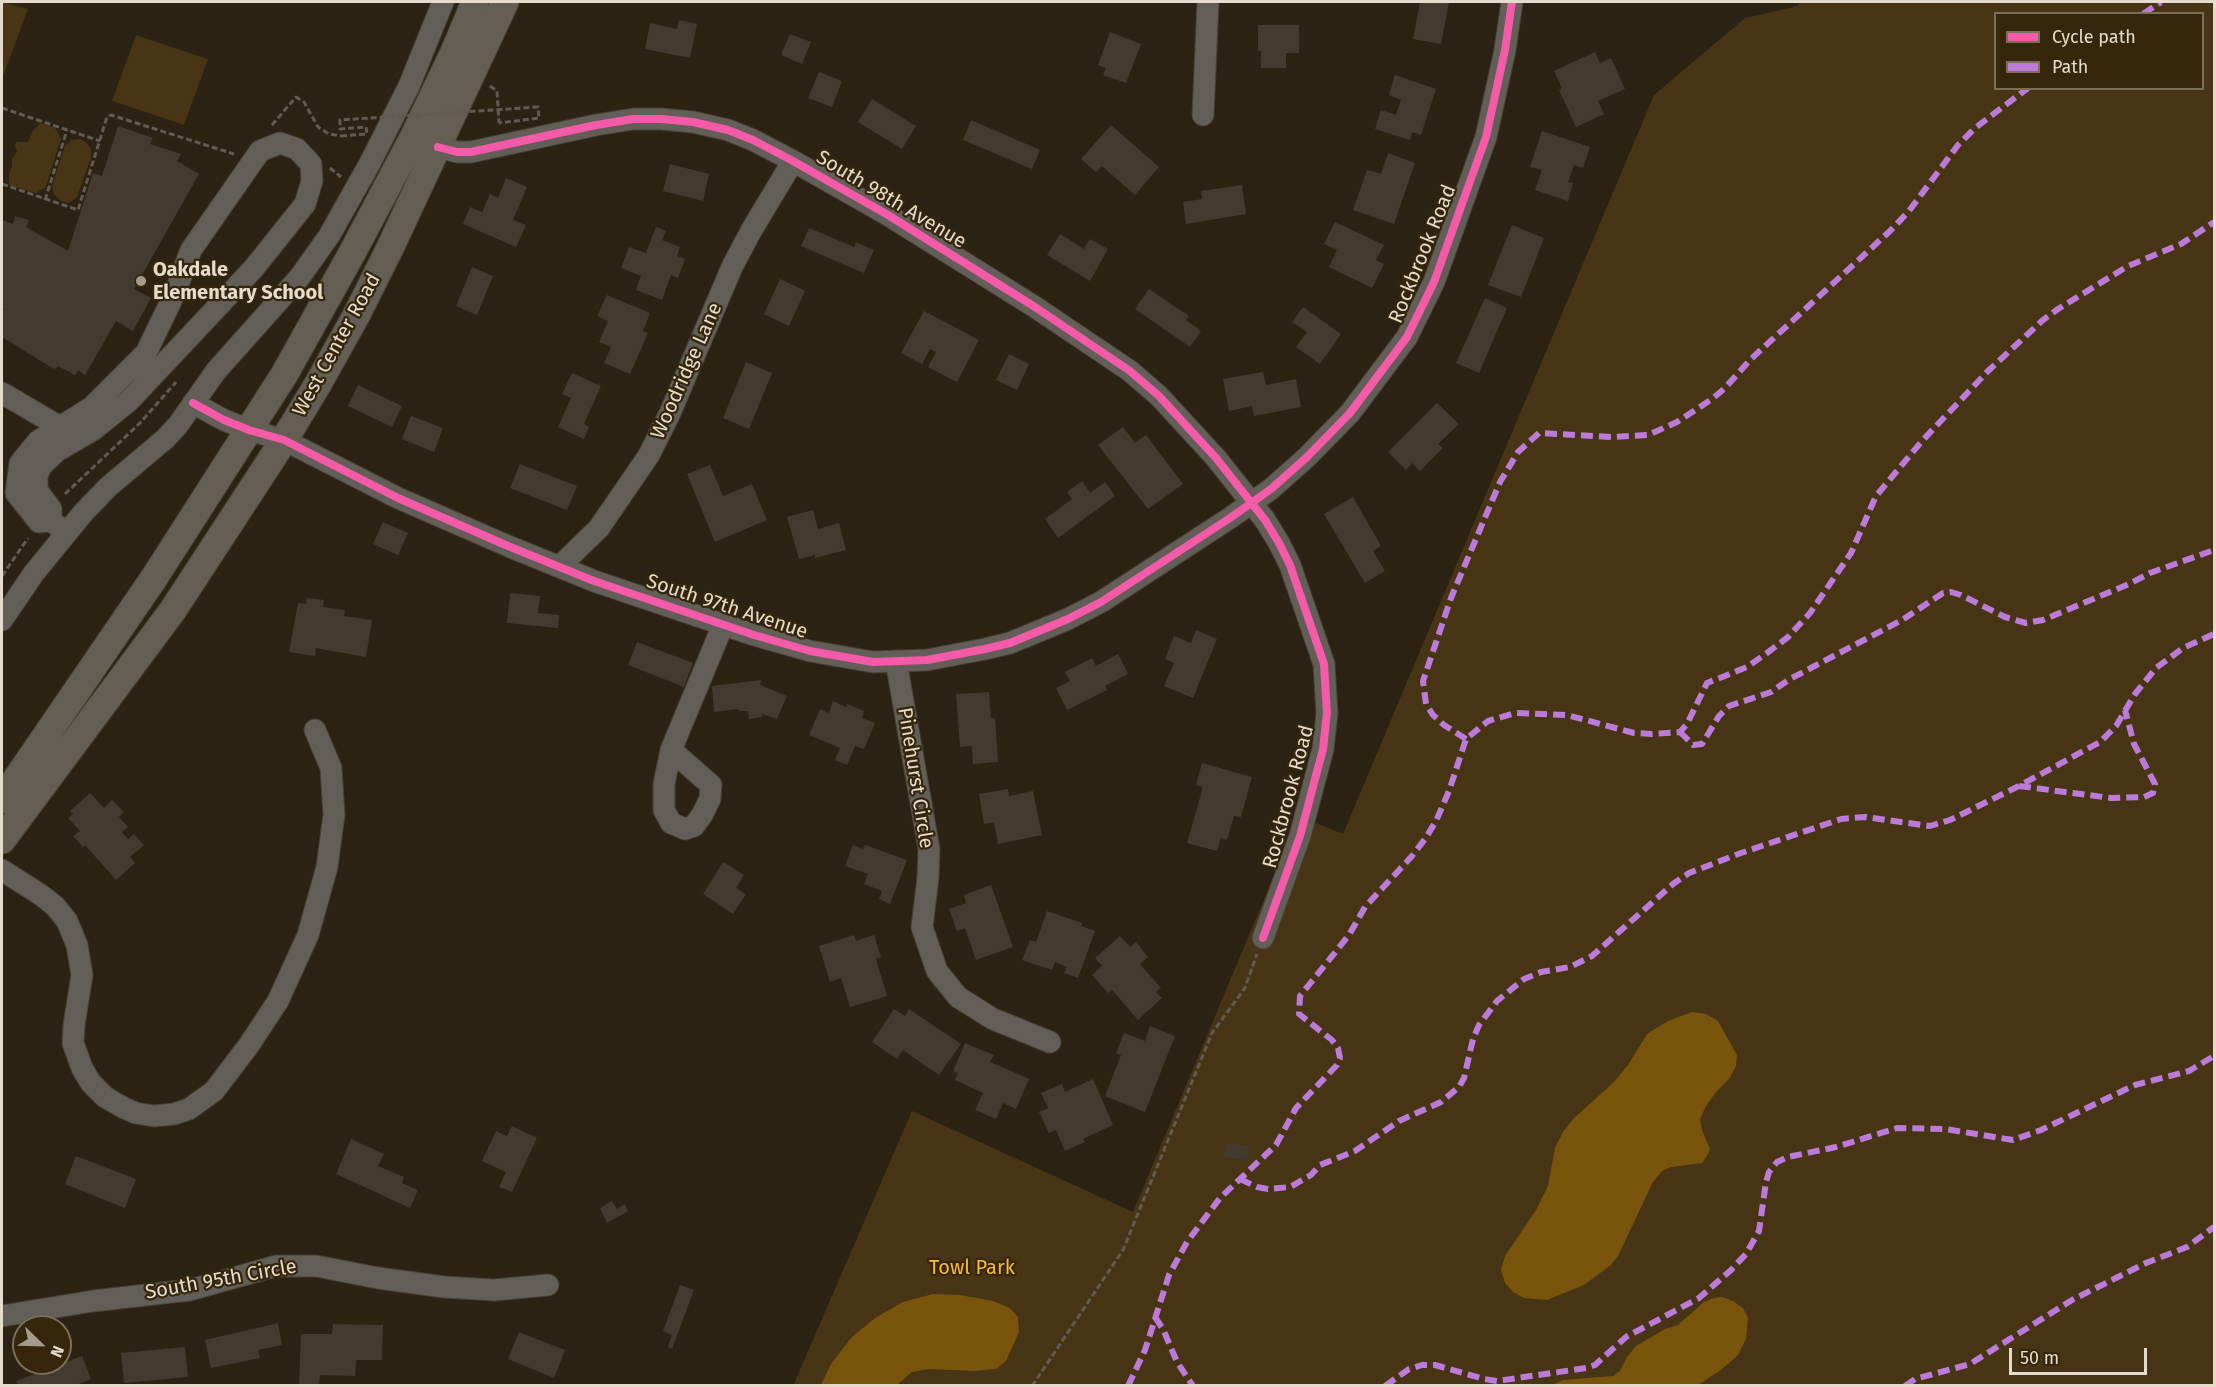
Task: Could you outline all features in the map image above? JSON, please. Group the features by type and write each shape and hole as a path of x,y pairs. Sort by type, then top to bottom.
{"main road":[{"name":"West Center Road","path":"2,800 154,578 305,338 388,188 436,92 475,2"},
{"name":"West Center Road","path":"2,840 173,610 284,440 357,314 505,2"}],"street":[{"path":"2,620 52,521 108,487 165,439 178,425 216,370 299,278 328,236 370,163 406,91 443,2"},
{"path":"1203,115 1208,2"},
{"name":"Rockbrook Road","path":"1263,939 1300,836 1323,749 1327,713 1324,664 1290,565 1269,527 1251,503 1271,489 1307,457 1350,413 1407,337 1434,282 1486,137 1505,50 1512,2"},
{"name":"South 98th Avenue","path":"438,147 457,152 471,152 596,125 633,119 662,118 728,130 753,140 888,215 1035,306 1130,371 1159,396 1188,426 1251,503"},
{"path":"52,521 16,493 10,478 20,463 45,448 93,430 129,401 254,268 304,204 312,181 311,164 297,149 280,143 260,151 191,250 174,295 146,353 92,407 60,427 45,448 37,476 37,490 52,521"},
{"name":"Woodridge Lane","path":"560,566 599,528 649,455 670,413 732,267 793,161"},
{"path":"2,393 60,427"},
{"name":"South 97th Avenue","path":"193,403 224,420 284,440 398,498 594,581 723,625 810,651 873,662 927,660 985,650 1068,619 1134,582 1251,503"},
{"path":"671,750 723,625"},
{"name":"Pinehurst Circle","path":"896,662 929,849 922,927 937,971 958,997 993,1019 1050,1042"},
{"path":"2,870 41,895 55,906 67,921 77,945 82,975 73,1043 82,1068 91,1083 105,1097 136,1113 154,1116 174,1114 189,1109 214,1092 249,1046 278,1001 308,935 327,867 334,814 331,768 315,730"},
{"name":"South 95th Circle","path":"2,1316 93,1301 190,1290 276,1266 316,1266 378,1278 444,1287 495,1290 548,1285"}],"path":[{"path":"341,136 367,134 366,127 340,129 340,120 538,107 539,118 500,123 497,91 486,83"},
{"path":"2,108 100,141"},
{"path":"2,184 78,210 107,117 114,115 242,157"},
{"path":"264,130 272,124"},
{"path":"45,200 67,130"},
{"path":"2,576 168,392"},
{"path":"1032,1386 1123,1250 1212,1033 1245,988 1263,939"}],"green space":[{"path":"2,2 28,9 2,79"},
{"name":"Towl Park","path":"1800,2 2214,2 2214,1385 793,1386 912,1111 1133,1212 1299,816 1343,834 1654,95 1745,18 1798,6"},
{"path":"136,35 208,59 184,125 112,101"},
{"path":"40,123 55,128 61,138 47,184 45,188 36,193 9,185 9,174 12,159 17,152 16,142 28,142"},
{"path":"79,139 86,142 91,149 91,158 77,197 69,203 61,201 54,194 52,186 65,146 71,140"}],"shaded area":[{"path":"1692,1012 1706,1014 1718,1021 1737,1055 1736,1066 1729,1079 1716,1092 1700,1119 1710,1149 1707,1156 1702,1163 1671,1167 1662,1171 1653,1182 1618,1256 1611,1265 1584,1285 1547,1300 1524,1298 1513,1292 1505,1283 1501,1270 1505,1256 1536,1210 1548,1186 1555,1148 1563,1132 1573,1119 1614,1082 1628,1065 1647,1034 1668,1021"},
{"path":"933,1294 960,1295 993,1301 1010,1308 1018,1317 1019,1332 1006,1361 996,1369 975,1371 929,1369 912,1372 897,1385 821,1385 831,1364 851,1338 875,1318 903,1302"},
{"path":"1722,1297 1743,1308 1748,1318 1746,1339 1738,1355 1698,1385 1552,1385 1563,1380 1613,1376 1620,1371 1636,1346 1665,1329 1678,1325 1704,1302"}],"building":[{"path":"1420,2 1449,2 1441,44 1413,39"},
{"path":"679,20 697,24 690,58 645,49 650,23 677,29"},
{"path":"1258,25 1299,25 1299,53 1286,53 1286,68 1261,68 1261,51 1258,51"},
{"path":"1110,32 1141,44 1126,83 1103,75 1106,68 1098,65"},
{"path":"790,34 811,42 802,64 781,55"},
{"path":"1595,52 1600,63 1611,58 1625,89 1598,101 1604,114 1576,127 1559,90 1562,88 1554,71"},
{"path":"819,72 842,81 832,107 808,98"},
{"path":"1395,75 1436,89 1421,135 1412,132 1410,140 1375,129 1381,110 1396,115 1401,100 1389,95"},
{"path":"872,99 916,126 902,149 858,122"},
{"path":"971,120 1040,150 1032,169 963,140"},
{"path":"1111,125 1159,167 1135,195 1102,166 1096,172 1081,159"},
{"path":"118,126 153,138 150,144 181,154 177,161 199,174 134,289 151,298 133,331 116,321 85,375 78,370 75,375 58,366 54,369 2,337 4,309 2,307 2,220 13,224 15,216 29,220 26,227 68,251 93,173 102,176"},
{"path":"1542,131 1590,147 1583,168 1574,165 1568,182 1573,183 1568,201 1535,190 1542,170 1530,167"},
{"path":"1388,153 1415,163 1394,224 1353,210 1367,170 1381,174"},
{"path":"670,164 709,174 703,201 663,191"},
{"path":"506,178 527,187 513,220 526,225 516,247 463,224 470,207 482,212 490,194 498,198"},
{"path":"1242,185 1246,214 1186,224 1183,202 1202,199 1201,191"},
{"path":"1335,222 1384,245 1376,260 1384,264 1372,288 1329,267 1337,250 1324,244"},
{"path":"1512,225 1544,238 1521,297 1488,285"},
{"path":"656,227 666,231 662,240 680,247 677,256 685,259 678,278 671,275 662,300 636,290 641,276 621,268 629,247 646,253"},
{"path":"809,228 854,247 856,242 874,250 864,273 801,246"},
{"path":"1060,234 1084,249 1090,239 1108,249 1090,281 1047,255"},
{"path":"472,267 493,276 477,315 456,306"},
{"path":"780,279 805,291 789,326 764,314"},
{"path":"1149,289 1189,316 1186,320 1201,331 1190,347 1135,309"},
{"path":"607,295 650,313 643,331 648,333 630,374 604,363 611,347 599,342 608,321 597,316"},
{"path":"1485,298 1507,308 1479,373 1456,363"},
{"path":"1303,307 1341,334 1320,364 1296,347 1307,332 1292,322"},
{"path":"924,311 979,340 957,382 928,367 936,352 930,349 922,364 901,353"},
{"path":"1009,354 1029,364 1017,390 996,380"},
{"path":"746,362 772,373 749,429 723,418"},
{"path":"1263,372 1266,385 1296,379 1301,407 1254,416 1252,406 1229,411 1223,379"},
{"path":"572,373 601,386 584,424 589,427 584,439 558,427 571,398 562,394"},
{"path":"358,385 402,406 392,427 348,406"},
{"path":"1437,403 1459,424 1438,444 1443,448 1420,471 1412,463 1406,470 1388,452"},
{"path":"411,416 443,428 434,452 402,439"},
{"path":"1123,427 1135,443 1146,435 1183,484 1148,509 1098,445"},
{"path":"520,464 577,486 567,510 510,488"},
{"path":"710,465 723,496 752,484 767,520 715,542 687,474"},
{"path":"1082,481 1090,493 1105,482 1115,496 1058,538 1045,519 1072,499 1067,492"},
{"path":"1353,497 1381,546 1373,551 1385,571 1365,583 1324,514"},
{"path":"813,510 818,529 839,523 846,550 815,558 815,555 799,559 787,517"},
{"path":"383,522 408,533 398,555 373,544"},
{"path":"510,593 540,596 538,613 559,615 558,628 507,623"},
{"path":"307,598 324,600 323,607 345,610 344,616 372,620 366,657 316,648 315,656 289,652 298,603 306,604"},
{"path":"1196,630 1217,639 1193,698 1164,686 1174,663 1165,659 1174,636 1191,643"},
{"path":"637,642 693,663 684,687 628,665"},
{"path":"1118,654 1128,674 1105,686 1107,690 1067,710 1056,688 1070,681 1065,672 1092,658 1096,666"},
{"path":"761,680 760,685 787,696 777,719 762,714 762,717 749,719 748,711 738,709 714,712 712,686"},
{"path":"989,692 991,718 995,718 998,762 973,764 972,746 960,747 956,694"},
{"path":"833,701 864,711 862,718 875,723 864,749 855,746 847,765 835,760 840,748 809,735 820,709 829,713"},
{"path":"1202,763 1252,777 1241,817 1234,816 1227,840 1221,838 1217,851 1187,843 1203,787 1196,785"},
{"path":"1008,789 1009,796 1033,791 1042,835 998,844 994,822 984,824 979,794"},
{"path":"90,793 104,808 112,800 124,812 119,817 128,827 122,832 128,839 134,834 144,845 130,857 135,863 116,880 85,845 83,847 73,836 80,831 68,818 73,814 70,811"},
{"path":"853,845 863,849 865,845 907,860 890,904 879,899 882,891 864,884 868,874 845,866"},
{"path":"723,862 744,875 736,888 746,894 733,914 703,894"},
{"path":"991,885 1013,947 976,960 965,928 957,931 949,909 966,903 964,895"},
{"path":"1047,911 1082,923 1081,926 1095,931 1078,978 1064,973 1067,967 1055,962 1052,970 1022,960 1030,940 1036,942"},
{"path":"854,935 856,941 874,935 881,957 876,959 887,996 850,1007 841,978 830,982 819,946"},
{"path":"1120,936 1130,947 1136,942 1148,957 1140,964 1161,988 1156,992 1162,998 1138,1020 1112,990 1108,993 1092,975 1102,966 1095,958"},
{"path":"894,1009 905,1016 909,1009 961,1044 939,1075 903,1050 897,1059 872,1042"},
{"path":"1150,1026 1175,1036 1145,1112 1105,1096 1121,1055 1116,1053 1124,1033 1145,1041"},
{"path":"965,1043 994,1055 990,1062 1029,1079 1016,1109 1003,1103 996,1119 975,1110 983,1093 955,1080 958,1073 953,1071"},
{"path":"1093,1079 1113,1125 1083,1139 1085,1142 1065,1151 1056,1130 1049,1133 1039,1112 1048,1108 1041,1093 1062,1084 1065,1092"},
{"path":"512,1126 537,1138 512,1192 499,1187 506,1172 482,1161 496,1131 507,1136"},
{"path":"351,1139 384,1154 378,1166 404,1177 402,1183 418,1190 410,1208 336,1174"},
{"path":"1225,1143 1249,1146 1248,1160 1224,1157"},
{"path":"76,1156 136,1179 125,1208 65,1184"},
{"path":"612,1201 617,1209 625,1204 628,1211 607,1223 600,1208"},
{"path":"680,1285 694,1290 672,1349 668,1347 672,1335 663,1331"},
{"path":"278,1323 282,1345 258,1350 260,1358 211,1368 205,1340"},
{"path":"333,1324 383,1325 382,1360 356,1360 355,1376 320,1375 319,1386 299,1386 301,1334 332,1334"},
{"path":"519,1332 565,1350 554,1378 508,1359"},
{"path":"185,1347 188,1377 124,1383 121,1353"},
{"path":"82,1356 91,1379 74,1386 18,1386 16,1381 32,1375 72,1375 72,1360"}],"marked path":[{"path":"2146,12 2161,2"},
{"path":"1466,739 1433,715 1426,704 1423,681 1451,598 1500,482 1518,452 1539,433 1612,437 1648,435 1677,422 1712,399 1751,359 1890,231 1909,211 1958,145 1975,128 2025,90"},
{"path":"1128,1386 1145,1350 1169,1275 1187,1242 1220,1198 1276,1145 1296,1108 1337,1065 1340,1058 1338,1048 1332,1040 1299,1014 1300,996 1349,935 1365,907 1425,839 1449,791 1466,739 1488,721 1515,713 1567,715 1634,733 1680,732 1687,724 1707,683 1747,667 1788,637 1810,613 1851,553 1876,496 1922,441 1988,371 2058,309 2128,266 2181,244 2214,222"},
{"path":"1680,732 1693,745 1702,744 1719,716 1729,706 1771,692 1790,679 1902,620 1943,593 1951,592 1961,595 2005,617 2026,623 2043,620 2150,573 2214,550"},
{"path":"1240,1179 1257,1187 1268,1189 1290,1187 1311,1175 1320,1165 1355,1151 1399,1121 1441,1102 1459,1087 1464,1078 1473,1039 1479,1025 1497,1001 1524,979 1541,972 1570,967 1592,956 1673,884 1689,873 1841,819 1865,817 1930,826 1950,820 2100,742 2116,726 2135,694 2156,668 2183,648 2214,634"},
{"path":"2019,786 2111,798 2144,797 2153,793 2155,784 2134,744 2125,710"},
{"path":"1385,1386 1409,1369 1422,1365 1435,1365 1497,1381 1595,1365 1626,1337 1699,1298 1746,1254 1759,1231 1769,1172 1777,1162 1788,1157 1836,1147 1897,1128 1945,1129 2013,1140 2041,1130 2135,1085 2189,1071 2214,1056"},
{"path":"1905,1386 1915,1379 1970,1364 2072,1300 2146,1263 2187,1247 2214,1227"},
{"path":"1155,1317 1163,1329 1177,1362 1193,1386"}],"cycle path":[{"path":"193,403 224,420 284,440 398,498 508,546 594,581 754,635 810,651 873,662 927,660 1010,643 1068,619 1101,602 1230,518 1271,489 1307,457 1350,413 1407,337 1434,282 1486,137 1505,50 1512,2"},
{"path":"438,147 457,152 471,152 633,119 693,122 728,130 793,161 888,215 1035,307 1130,371 1159,396 1216,458 1265,520 1290,565 1324,664 1327,713 1323,749 1300,836 1263,938"}],"place":[{"name":"Oakdale Elementary School","path":"141,281"}]}
